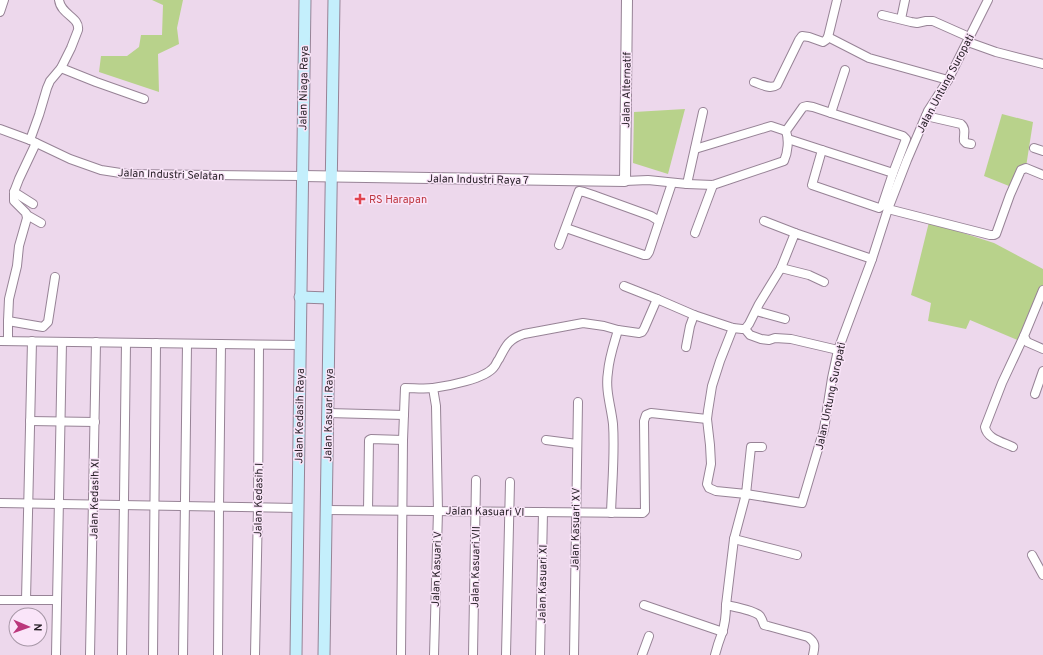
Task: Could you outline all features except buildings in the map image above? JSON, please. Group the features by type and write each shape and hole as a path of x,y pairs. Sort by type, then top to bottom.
{"main road":[{"name":"Jalan Niaga Raya","path":"302,176 305,0"},
{"path":"331,176 334,0"},
{"name":"Jalan Kedasih Raya","path":"296,655 302,176"},
{"name":"Jalan Kasuari Raya","path":"324,655 331,176"},
{"path":"300,297 329,298"}],"street":[{"path":"0,12 4,0"},
{"path":"41,223 27,215 14,201 14,192 33,142 47,88 50,81 61,68 79,27 72,17 61,8 59,0"},
{"name":"Jalan Alternatif","path":"625,181 627,0"},
{"path":"754,82 769,87 775,87 802,36 823,42 826,40 828,38 837,0"},
{"path":"901,19 904,0"},
{"name":"Jalan Untung Suropati","path":"746,494 802,504 824,429 838,350 872,259 888,209 928,111 948,80 986,0"},
{"path":"882,15 917,23 933,21 968,40 996,52 1043,64"},
{"path":"828,38 855,52 873,59 948,80"},
{"path":"61,68 144,99"},
{"path":"831,113 845,70"},
{"path":"625,181 648,180 713,185 783,162 785,158 787,135 805,106 813,107 905,137 906,141 882,206 878,208 812,185 822,150"},
{"path":"687,184 703,112"},
{"path":"926,116 961,124 964,126 965,130 964,141 971,144"},
{"path":"695,149 771,126 787,135 822,150 893,173"},
{"name":"Jalan Industri Selatan","path":"0,129 70,159 101,170 127,174 302,176"},
{"path":"1034,148 1043,151"},
{"path":"888,209 994,235 996,234 1021,170 1026,168 1043,175"},
{"name":"Jalan Industri Raya 7","path":"302,176 625,181"},
{"path":"566,228 644,256 647,255 672,183"},
{"path":"695,233 713,185"},
{"path":"559,245 579,191 651,216 659,221"},
{"path":"14,192 33,204"},
{"path":"27,215 27,220 19,246 17,266 9,299 8,321 4,341 300,345"},
{"path":"764,221 872,259"},
{"path":"624,286 694,315 733,328 742,329 749,324 759,304 781,268 795,233"},
{"path":"781,268 809,275 824,282"},
{"path":"8,321 43,327 48,322 55,277"},
{"path":"1013,447 990,436 986,432 985,426 1002,383 1043,290"},
{"path":"401,655 403,440 405,388 433,388 481,377 494,367 505,346 511,340 524,334 582,323 636,333 642,332 657,299"},
{"path":"756,311 785,319"},
{"path":"686,347 690,326 694,315"},
{"path":"733,328 712,386 707,419 710,445 710,464 707,484 710,488 716,491 746,494"},
{"path":"745,328 750,335 761,339 791,339 838,350"},
{"path":"611,513 613,424 607,379 609,363 618,330"},
{"path":"1024,336 1027,342 1043,349"},
{"path":"26,600 32,341"},
{"path":"56,655 62,342"},
{"name":"Jalan Kedasih XI","path":"90,655 96,342"},
{"path":"122,655 126,343"},
{"path":"153,655 156,343"},
{"path":"183,655 187,344"},
{"path":"218,655 221,344"},
{"name":"Jalan Kedasih I","path":"256,655 258,345"},
{"path":"1035,394 1043,371"},
{"name":"Jalan Kasuari V","path":"433,388 436,406 438,511 434,655"},
{"name":"Jalan Kasuari XV","path":"574,655 578,402"},
{"path":"328,413 404,415"},
{"name":"Jalan Kasuari VI","path":"326,510 643,513 645,511 644,421 646,415 651,414 707,419"},
{"path":"30,421 95,422"},
{"path":"368,510 368,440 403,440"},
{"path":"546,440 577,444"},
{"path":"715,655 717,645 723,632 726,615 734,539 746,494 751,447 762,447"},
{"name":"Jalan Kasuari VII","path":"474,655 476,480"},
{"path":"506,655 510,482"},
{"path":"0,503 298,508"},
{"name":"Jalan Kasuari XI","path":"540,655 543,512"},
{"path":"734,539 797,555"},
{"path":"1032,555 1043,575"},
{"path":"0,600 56,600"},
{"path":"644,605 723,632"},
{"path":"726,605 751,612 761,617 764,625 808,637 813,640 814,643 815,647 813,655"},
{"path":"642,655 649,636"}],"green space":[{"path":"152,0 183,0 177,28 179,44 158,54 159,92 99,72 101,56 127,56 139,47 141,35 162,35 163,5"},
{"path":"685,109 668,174 633,163 634,112"},
{"path":"1002,114 1033,122 1026,167 1014,188 984,176"},
{"path":"929,222 994,243 1043,269 1043,295 1022,342 970,320 966,329 928,321 931,303 911,295"}],"place":[{"name":"RS Harapan","path":"360,199"}]}
